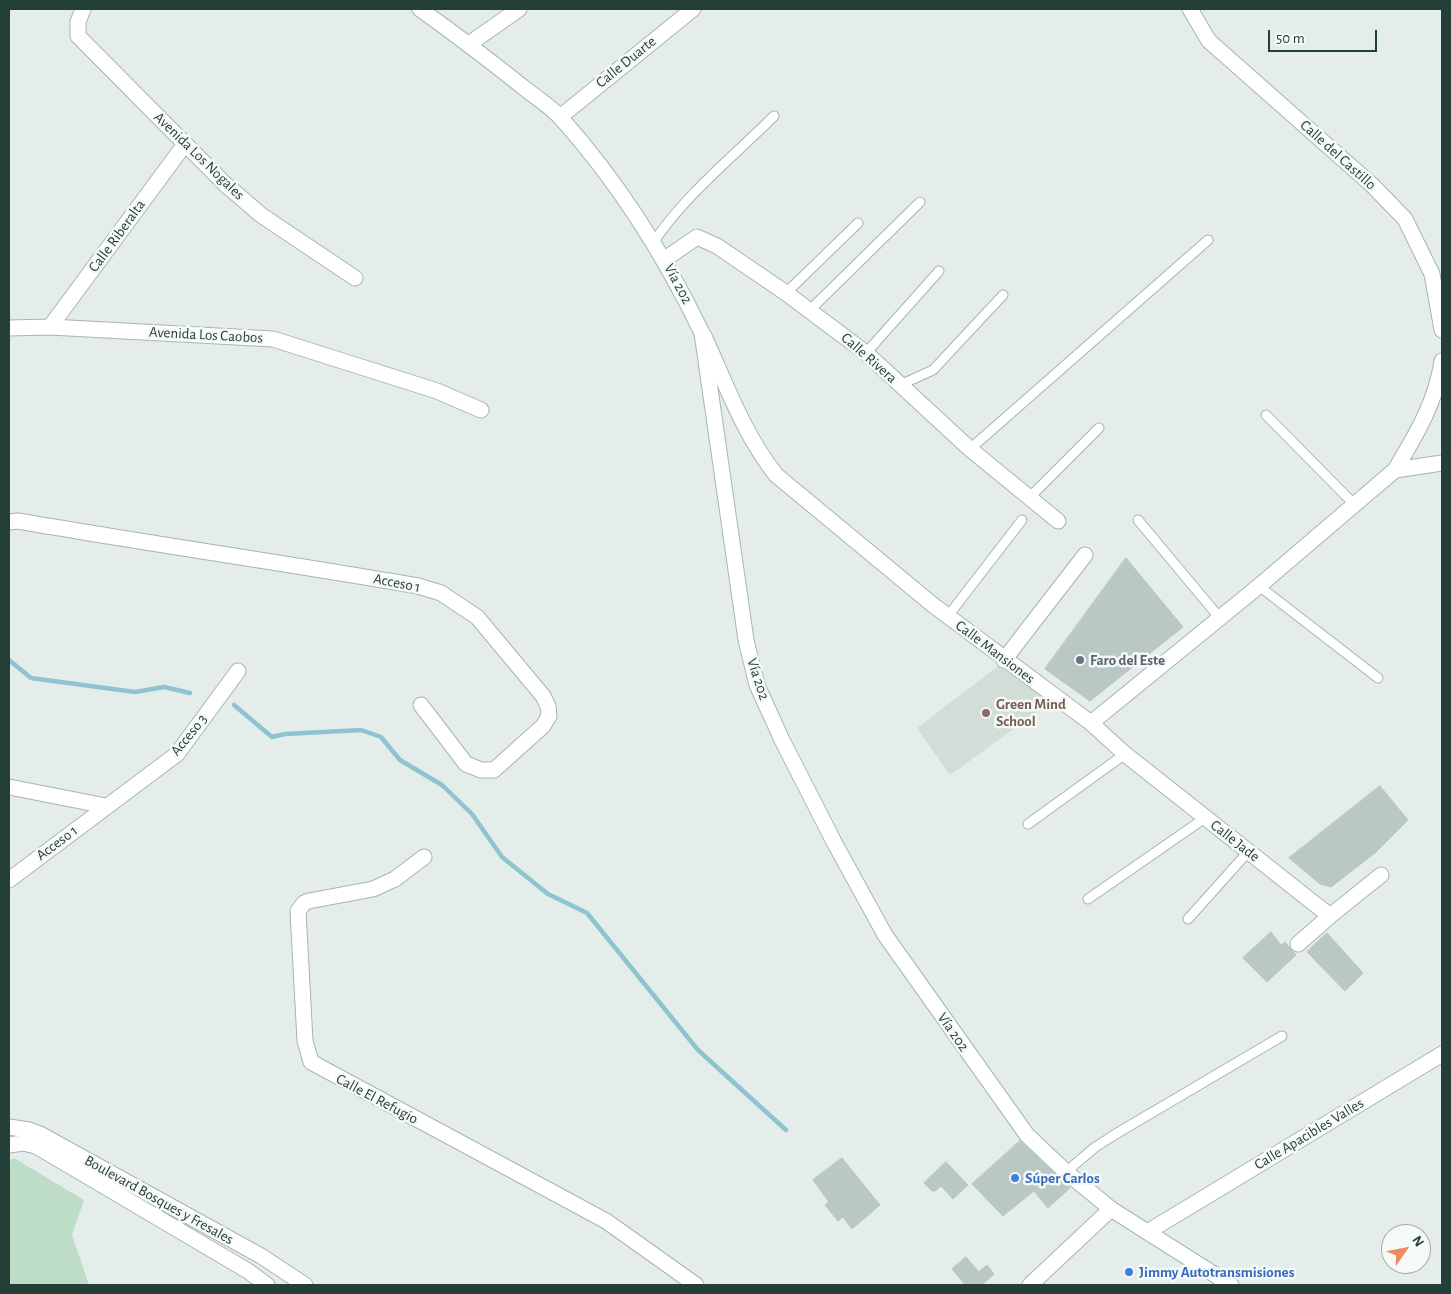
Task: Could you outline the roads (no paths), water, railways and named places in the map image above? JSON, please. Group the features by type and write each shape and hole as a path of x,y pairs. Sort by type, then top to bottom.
{"street":[{"name":"Avenida Los Nogales","path":"83,9 78,22 78,36 133,89 225,184 261,215 355,278"},
{"name":"Vía 202","path":"420,9 469,44 560,117 606,175 654,243 665,260 702,333 746,640 757,685 782,740 834,842 885,935 1022,1129 1066,1172 1111,1209 1149,1231 1231,1285"},
{"path":"469,44 519,9"},
{"name":"Calle Duarte","path":"560,117 694,9"},
{"name":"Calle del Castillo","path":"1190,9 1208,41 1372,185 1405,219 1432,274 1442,330"},
{"name":"Calle Riberalta","path":"50,327 185,144"},
{"name":"Calle Rivera","path":"665,260 697,237 717,246 810,310 866,353 970,449 1058,521"},
{"name":"Avenida Los Caobos","path":"9,328 50,327 273,339 437,391 481,410"},
{"name":"Calle Mansiones","path":"702,333 734,405 760,454 776,474 948,616 1004,660 1091,723"},
{"path":"1091,723 1259,586 1395,470 1438,406 1442,361"},
{"path":"1395,470 1442,463"},
{"name":"Acceso 1","path":"9,522 18,521 165,547 232,555 418,586 441,593 477,617 543,696 548,706 549,716 543,726 494,770 481,770 466,764 421,705"},
{"path":"1004,660 1084,555"},
{"name":"Acceso 3","path":"106,806 177,754 238,672"},
{"name":"Calle Jade","path":"1091,723 1125,754 1330,916"},
{"path":"9,787 106,806"},
{"name":"Acceso 1","path":"9,880 106,806"},
{"name":"Calle El Refugio","path":"424,857 384,885 373,890 310,901 304,903 298,911 305,1041 311,1062 606,1221 696,1285"},
{"path":"1298,944 1381,875"},
{"name":"Calle Apacibles Valles","path":"1149,1231 1442,1054"},
{"name":"Boulevard Bosques y Fresales","path":"9,1127 40,1134 261,1256 305,1285"},
{"name":"Boulevard Bosques y Fresales","path":"9,1145 23,1143 36,1146 248,1271 267,1285"},
{"path":"1041,1282 1111,1209"}],"lane":[{"path":"654,243 667,223 692,196 774,116"},
{"path":"810,310 920,202"},
{"path":"786,293 858,223"},
{"path":"970,449 1208,240"},
{"path":"866,353 939,271"},
{"path":"900,385 932,370 1003,295"},
{"path":"1266,415 1354,504"},
{"path":"1029,498 1100,428"},
{"path":"948,616 1022,520"},
{"path":"1138,520 1219,617"},
{"path":"1259,586 1378,678"},
{"path":"1028,824 1125,754"},
{"path":"1088,899 1205,818"},
{"path":"1188,919 1248,852"},
{"path":"1066,1172 1114,1135 1282,1036"}],"waterway":[{"path":"9,660 31,678 135,692 164,687 190,693"},
{"path":"234,705 272,737 285,734 361,730 381,737 400,760 442,785 472,814 502,857 548,894 587,913 698,1050 786,1130"}],"place":[{"name":"Faro del Este","path":"1080,660"},
{"name":"Green Mind School","path":"986,713"},
{"name":"Súper Carlos","path":"1015,1178"},
{"name":"Jimmy Autotransmisiones","path":"1129,1272"}]}
